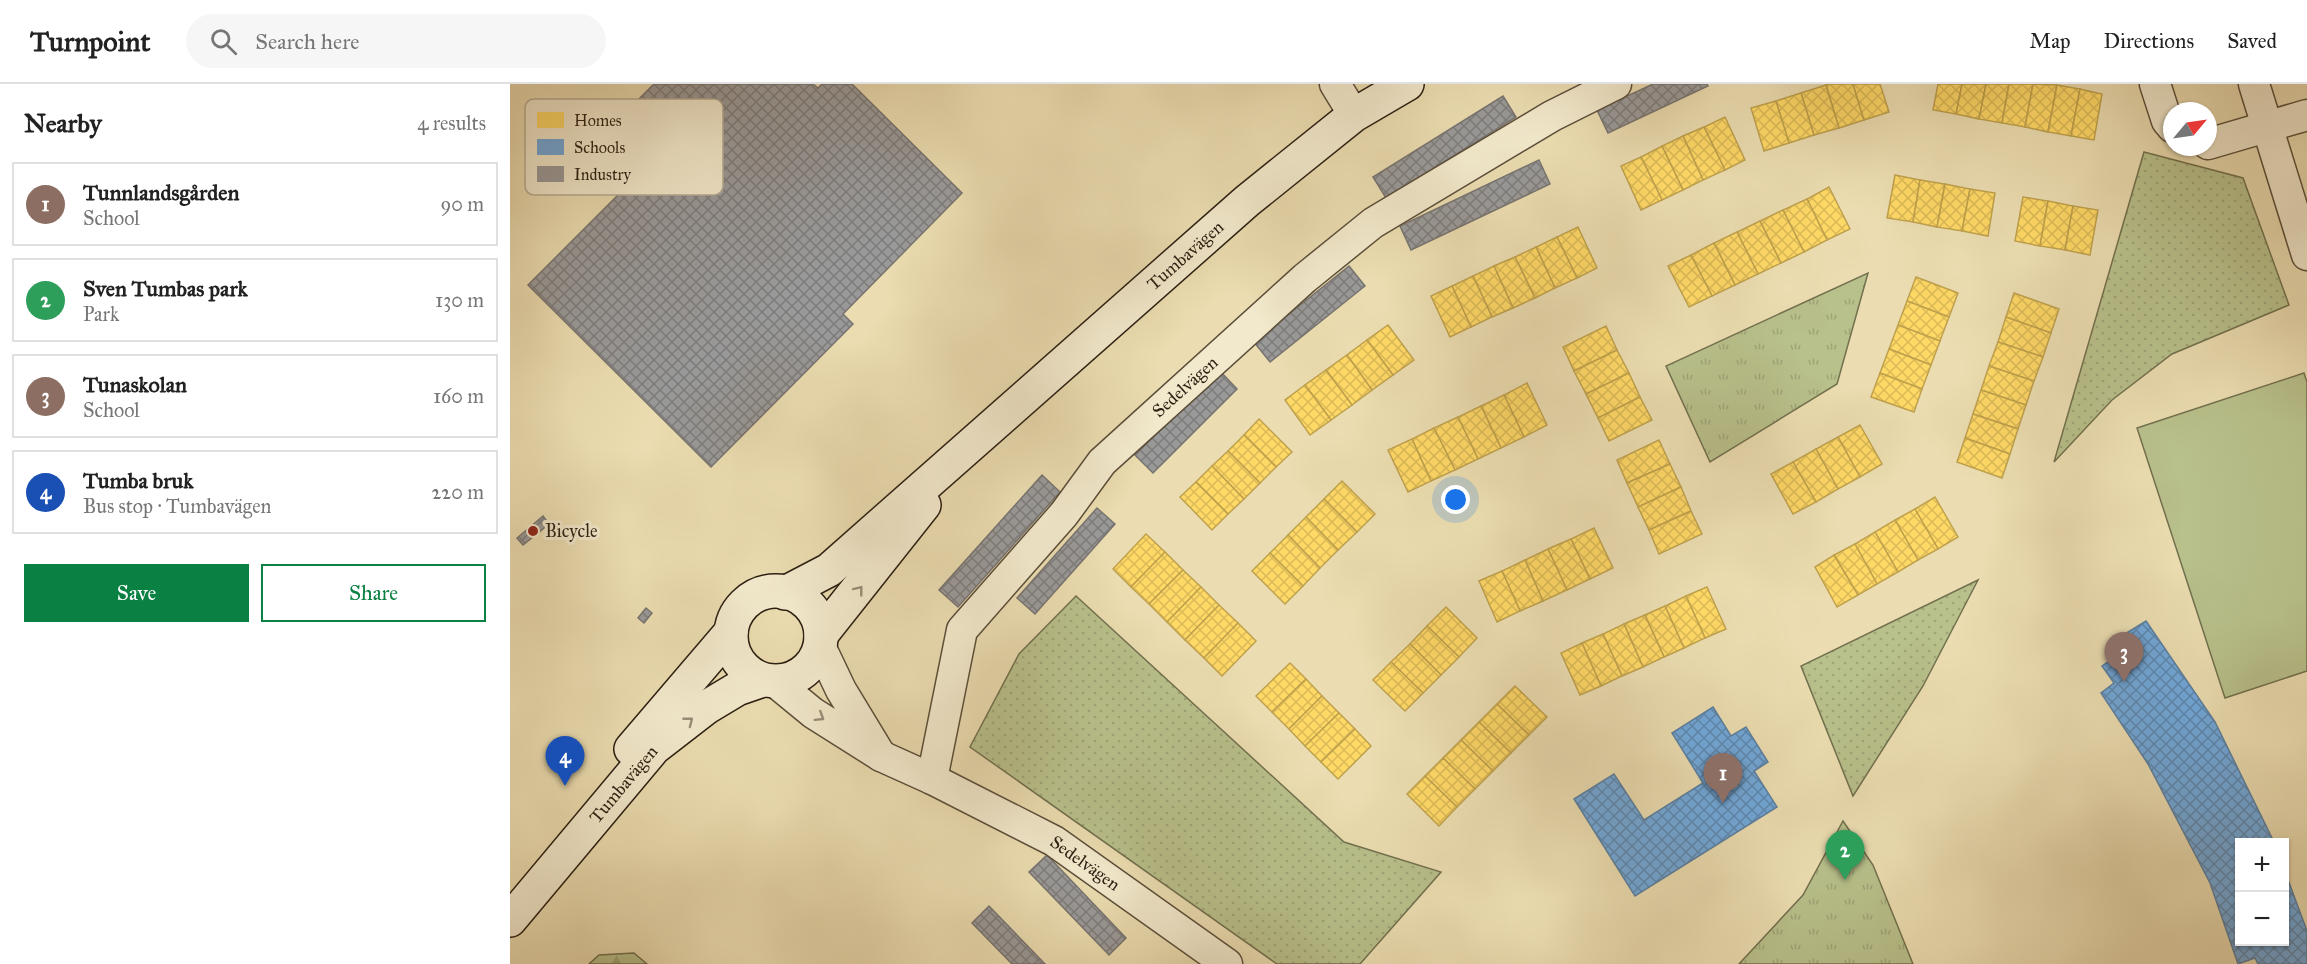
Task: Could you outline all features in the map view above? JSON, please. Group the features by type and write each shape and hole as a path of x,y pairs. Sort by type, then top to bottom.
{"main road":[{"name":"Tumbavägen","path":"786,592 829,570 1247,201 1354,115 1407,84"},
{"name":"Tumbavägen","path":"820,640 975,440"},
{"path":"776,591 786,592 810,607 818,622 820,640 814,660 806,670 789,680 768,681 748,672 739,662 732,648 731,632 735,616 741,607 753,597 776,591"},
{"name":"Tumbavägen","path":"510,892 731,632"},
{"name":"Tumbavägen","path":"510,920 654,748 707,707 737,689 768,681"}],"street":[{"path":"1335,84 1354,115"},
{"name":"Sedelvägen","path":"932,779 962,630 1064,514 1102,462 1305,278 1373,223 1542,122 1616,84"},
{"path":"2155,84 2163,107"},
{"path":"2254,84 2307,255"},
{"path":"2217,141 2307,115"},
{"path":"820,640 841,690 881,756"},
{"name":"Sedelvägen","path":"768,681 881,756 932,779 1054,841 1227,964"}],"green space":[{"path":"2144,152 2243,178 2289,305 2172,354 2112,400 2054,462"},
{"path":"1868,273 1837,384 1710,462 1666,366"},
{"path":"2304,373 2307,382 2307,671 2225,698 2137,428"},
{"path":"1978,580 1923,686 1853,796 1801,666"},
{"path":"1076,596 1344,842 1441,872 1360,964 1277,964 970,747 1019,654"},
{"path":"1843,821 1873,865 1913,964 1739,964 1803,895"},
{"path":"634,953 647,964 589,964 599,955"}],"building: Homes":[{"path":"1853,84 1864,120 1839,128 1826,85"},
{"path":"1853,84 1880,84 1889,112 1864,120"},
{"path":"1938,84 1962,84 1956,114 1933,110"},
{"path":"1962,84 1986,84 1979,119 1956,114"},
{"path":"1986,84 2009,84 2002,123 1979,119"},
{"path":"2009,84 2033,84 2025,127 2002,123"},
{"path":"2033,84 2057,85 2048,132 2025,127"},
{"path":"1826,85 1839,128 1814,135 1801,93"},
{"path":"2057,85 2080,89 2071,136 2048,132"},
{"path":"2080,89 2102,94 2094,140 2071,136"},
{"path":"1801,93 1814,135 1789,143 1776,101"},
{"path":"1776,101 1789,143 1764,151 1751,108"},
{"path":"1725,117 1745,160 1725,170 1704,127"},
{"path":"1704,127 1725,170 1703,180 1683,136"},
{"path":"1683,136 1703,180 1683,190 1662,146"},
{"path":"1662,146 1683,190 1662,200 1641,157"},
{"path":"1641,157 1662,200 1641,210 1621,166"},
{"path":"1895,175 1920,180 1913,222 1887,218"},
{"path":"1920,180 1945,184 1937,227 1913,222"},
{"path":"1945,184 1970,189 1962,231 1937,227"},
{"path":"1829,187 1850,229 1827,240 1807,199"},
{"path":"1970,189 1995,193 1988,236 1962,231"},
{"path":"2023,197 2048,201 2040,246 2015,241"},
{"path":"1807,199 1827,240 1804,252 1783,210"},
{"path":"2048,201 2073,206 2065,250 2040,246"},
{"path":"2073,206 2098,210 2090,255 2065,250"},
{"path":"1783,210 1804,252 1781,263 1760,221"},
{"path":"1760,221 1781,263 1758,274 1737,232"},
{"path":"1578,227 1597,268 1577,278 1557,237"},
{"path":"1737,232 1758,274 1735,285 1714,243"},
{"path":"1557,237 1577,278 1555,288 1536,247"},
{"path":"1714,243 1735,285 1712,296 1691,255"},
{"path":"1536,247 1555,288 1535,298 1515,257"},
{"path":"1691,255 1712,296 1689,307 1668,266"},
{"path":"1515,257 1535,298 1513,308 1494,266"},
{"path":"1494,266 1513,308 1492,317 1473,276"},
{"path":"1473,276 1492,317 1471,327 1452,286"},
{"path":"1916,277 1958,293 1949,317 1907,301"},
{"path":"1452,286 1471,327 1450,337 1431,296"},
{"path":"2014,293 2059,309 2051,333 2006,317"},
{"path":"1907,301 1949,317 1940,341 1898,325"},
{"path":"2006,317 2051,333 2043,357 1998,342"},
{"path":"1388,325 1414,360 1393,375 1367,340"},
{"path":"1898,325 1940,341 1931,365 1889,349"},
{"path":"1606,326 1617,350 1574,371 1563,347"},
{"path":"1367,340 1393,375 1372,390 1347,355"},
{"path":"1998,342 2043,357 2034,381 1989,366"},
{"path":"1889,349 1931,365 1922,389 1880,373"},
{"path":"1617,350 1629,373 1586,394 1574,371"},
{"path":"1347,355 1372,390 1352,405 1326,370"},
{"path":"1989,366 2034,381 2026,405 1981,390"},
{"path":"1326,370 1352,405 1331,420 1305,385"},
{"path":"1629,373 1640,397 1598,418 1586,394"},
{"path":"1880,373 1922,389 1914,412 1871,397"},
{"path":"1527,383 1547,425 1524,437 1504,395"},
{"path":"1305,385 1331,420 1310,435 1285,400"},
{"path":"1981,390 2026,405 2018,429 1973,414"},
{"path":"1504,395 1524,437 1501,448 1481,406"},
{"path":"1640,397 1652,420 1609,441 1598,418"},
{"path":"1481,406 1501,448 1478,459 1458,417"},
{"path":"1973,414 2018,429 2010,454 1965,438"},
{"path":"1458,417 1478,459 1455,470 1434,428"},
{"path":"1259,419 1292,452 1276,467 1244,435"},
{"path":"1860,425 1882,464 1860,477 1838,437"},
{"path":"1434,428 1455,470 1431,481 1412,439"},
{"path":"1244,435 1276,467 1260,483 1228,451"},
{"path":"1838,437 1860,477 1838,489 1816,449"},
{"path":"1965,438 2010,454 2002,478 1957,462"},
{"path":"1412,439 1431,481 1408,492 1388,450"},
{"path":"1659,440 1670,464 1627,483 1617,460"},
{"path":"1816,449 1838,489 1816,502 1793,462"},
{"path":"1228,451 1260,483 1244,499 1212,466"},
{"path":"1793,462 1816,502 1793,514 1771,474"},
{"path":"1670,464 1681,487 1638,507 1627,483"},
{"path":"1212,466 1244,499 1228,514 1196,482"},
{"path":"1342,481 1375,514 1357,532 1324,499"},
{"path":"1196,482 1228,514 1212,530 1180,497"},
{"path":"1681,487 1691,511 1649,530 1638,507"},
{"path":"1935,497 1958,537 1938,549 1915,509"},
{"path":"1324,499 1357,532 1338,550 1306,517"},
{"path":"1915,509 1938,549 1918,560 1895,520"},
{"path":"1691,511 1702,534 1659,554 1649,530"},
{"path":"1306,517 1338,550 1320,568 1288,535"},
{"path":"1895,520 1918,560 1898,572 1875,532"},
{"path":"1594,528 1613,568 1590,579 1571,539"},
{"path":"1875,532 1898,572 1877,584 1855,544"},
{"path":"1146,534 1165,552 1131,587 1113,569"},
{"path":"1288,535 1320,568 1303,586 1270,553"},
{"path":"1571,539 1590,579 1567,590 1548,549"},
{"path":"1855,544 1877,584 1858,595 1834,555"},
{"path":"1548,549 1567,590 1543,601 1525,560"},
{"path":"1165,552 1183,570 1149,604 1131,587"},
{"path":"1270,553 1303,586 1285,604 1252,571"},
{"path":"1834,555 1858,595 1837,607 1815,567"},
{"path":"1525,560 1543,601 1520,611 1502,571"},
{"path":"1183,570 1201,587 1167,622 1149,604"},
{"path":"1502,571 1520,611 1497,622 1479,581"},
{"path":"1201,587 1219,605 1185,640 1167,622"},
{"path":"1707,587 1726,629 1705,638 1686,596"},
{"path":"1686,596 1705,638 1684,648 1665,606"},
{"path":"1219,605 1238,623 1204,658 1185,640"},
{"path":"1665,606 1684,648 1664,657 1645,615"},
{"path":"1446,607 1477,638 1459,657 1427,626"},
{"path":"1645,615 1664,657 1643,667 1624,624"},
{"path":"1238,623 1256,641 1222,676 1204,658"},
{"path":"1624,624 1643,667 1622,676 1603,634"},
{"path":"1427,626 1459,657 1441,675 1410,644"},
{"path":"1603,634 1622,676 1601,686 1582,643"},
{"path":"1582,643 1601,686 1580,695 1561,653"},
{"path":"1410,644 1441,675 1423,693 1391,662"},
{"path":"1391,662 1423,693 1405,711 1373,680"},
{"path":"1290,663 1306,679 1272,712 1256,696"},
{"path":"1306,679 1322,696 1289,729 1272,712"},
{"path":"1515,686 1547,717 1529,735 1497,704"},
{"path":"1322,696 1339,713 1305,746 1289,729"},
{"path":"1497,704 1529,735 1511,753 1479,722"},
{"path":"1339,713 1355,729 1321,762 1305,746"},
{"path":"1479,722 1511,753 1493,771 1461,740"},
{"path":"1355,729 1371,746 1338,779 1321,762"},
{"path":"1461,740 1493,771 1475,789 1443,758"},
{"path":"1443,758 1475,789 1457,807 1425,776"},
{"path":"1425,776 1457,807 1439,826 1407,794"}],"building: Schools":[{"path":"2146,621 2215,722 2272,838 2235,838 2235,946 2289,946 2289,882 2307,931 2307,964 2258,964 2255,958 2238,964 2210,883 2148,764 2101,693 2114,683 2102,666 2123,652 2115,640"},
{"path":"1713,707 1731,736 1746,727 1768,762 1754,771 1777,807 1635,896 1574,799 1614,774 1644,820 1703,783 1672,733"}],"building: Industry":[{"path":"654,84 813,84 818,88 822,84 852,84 962,193 843,314 853,324 711,467 528,285 618,195 723,195 723,99 639,99"},
{"path":"1653,84 1707,84 1708,86 1608,133 1597,110"},
{"path":"1503,96 1516,117 1386,198 1373,177"},
{"path":"1539,160 1550,184 1411,250 1400,226"},
{"path":"1349,266 1365,286 1270,362 1254,342"},
{"path":"1220,371 1237,389 1153,473 1135,455"},
{"path":"1042,475 1060,492 958,607 939,590"},
{"path":"1097,508 1115,524 1035,614 1017,598"},
{"name":"Bicycle","path":"543,516 549,524 523,545 517,538"},
{"path":"646,608 652,613 644,623 638,618"},
{"path":"1047,855 1126,938 1109,955 1029,872"},
{"path":"989,906 1045,964 1012,964 972,923"}],"place":[{"name":"Bicycle","path":"533,531"},
{"name":"Tunaskolan","path":"2124,682"},
{"name":"Tumba bruk","path":"565,786"},
{"name":"Tunnlandsgården","path":"1723,803"},
{"name":"Sven Tumbas park","path":"1845,880"}]}
